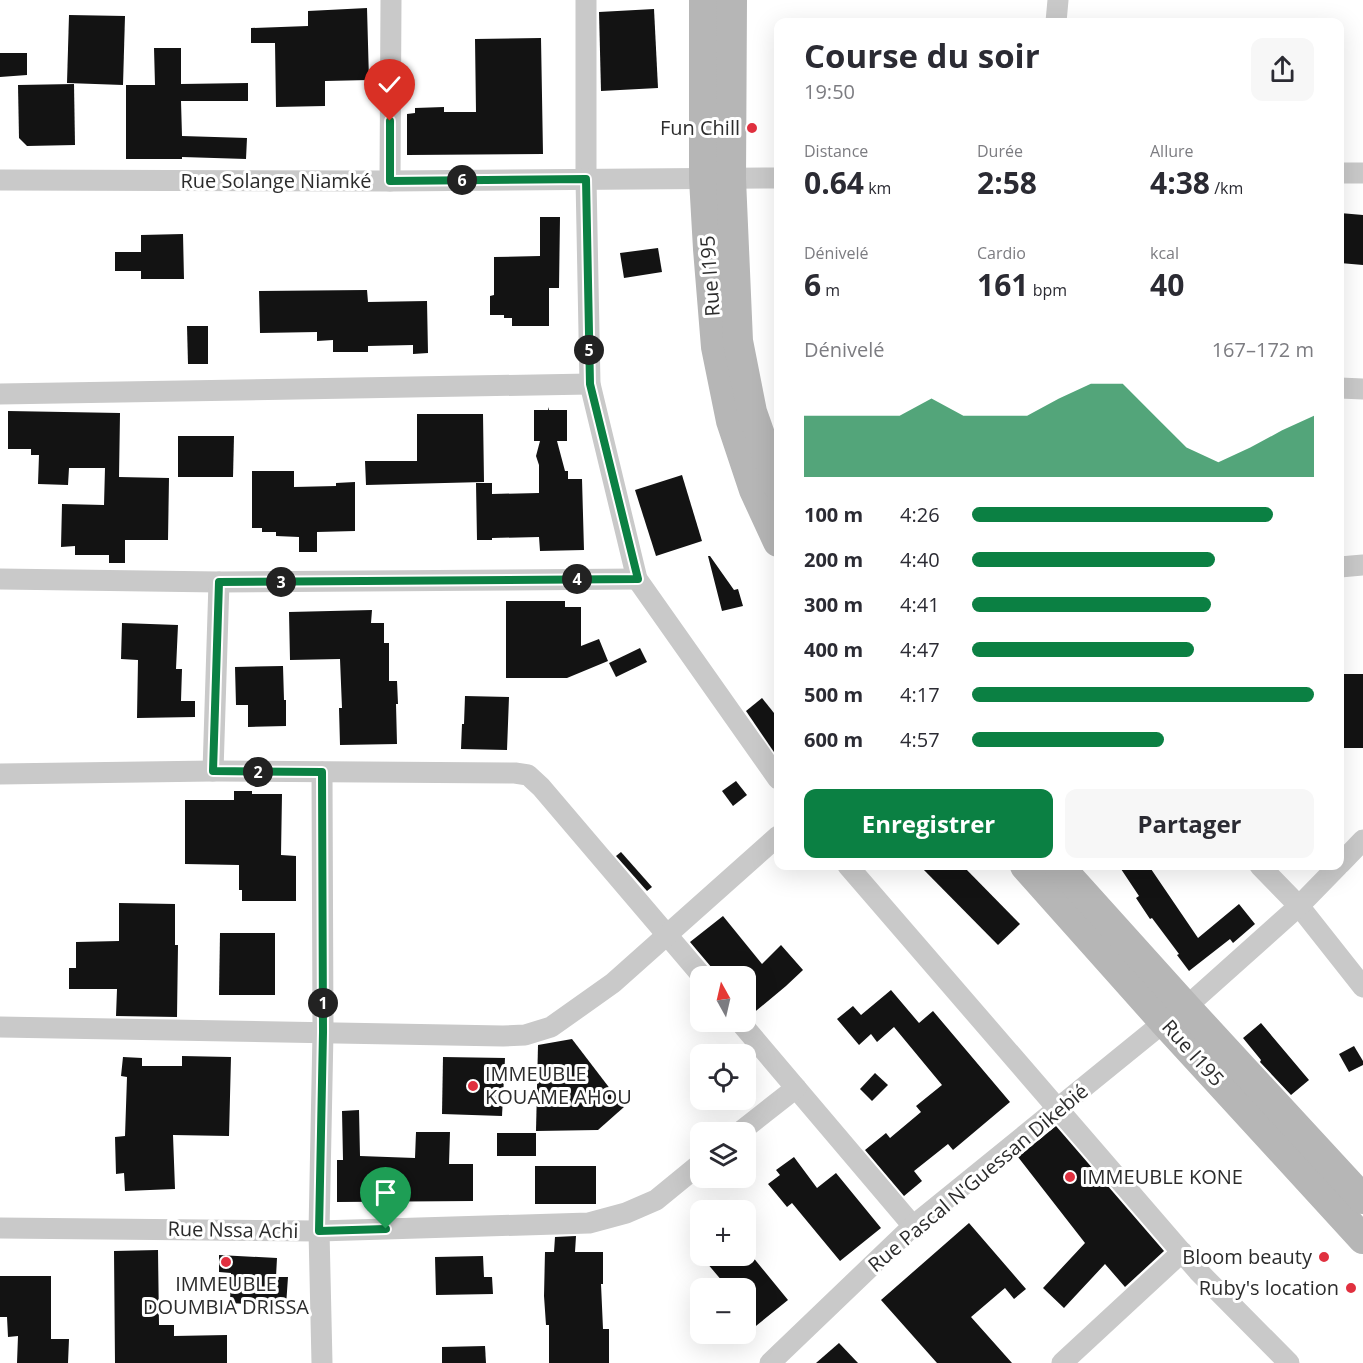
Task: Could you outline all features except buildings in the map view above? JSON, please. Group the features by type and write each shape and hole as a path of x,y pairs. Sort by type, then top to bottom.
{"main road":[{"name":"Rue I195","path":"704,0 718,179 738,341 752,412 774,475"},
{"name":"Rue I195","path":"732,0 718,179 708,249 716,347 731,421 754,490 774,533"},
{"name":"Rue I195","path":"1028,870 1363,1199"},
{"name":"Rue I195","path":"1062,870 1175,1015 1363,1239"}],"street":[{"path":"390,181 391,0"},
{"path":"586,0 586,179 590,384 638,579 774,773"},
{"path":"1056,18 1058,0"},
{"path":"1344,173 1363,173"},
{"name":"Rue Solange Niamké","path":"0,180 390,181 774,178"},
{"path":"0,394 590,384"},
{"path":"1344,388 1363,389"},
{"path":"1344,567 1363,565"},
{"path":"0,579 219,582 638,579"},
{"path":"213,771 219,582"},
{"path":"0,774 213,771 515,773 528,775 541,787 693,966"},
{"path":"322,772 323,1032 319,1231 322,1363"},
{"path":"0,1027 525,1035 551,1027 613,983 774,840"},
{"name":"Rue Pascal N'Guessan Dikebié","path":"1344,860 1363,840"},
{"path":"851,870 1198,1271 1289,1363"},
{"path":"1264,870 1299,906 1363,987"},
{"name":"Rue Pascal N'Guessan Dikebié","path":"770,1363 913,1226 1175,1015 1299,906 1334,870"},
{"path":"748,1032 913,1226"},
{"path":"753,1122 796,1088"},
{"name":"Rue Nssa Achi","path":"0,1228 319,1231 589,1223 626,1213 656,1200 690,1172"},
{"path":"1062,1363 1182,1252"}],"place":[{"name":"Fun Chill","path":"752,128"},
{"name":"IMMEUBLE KOUAME AHOU","path":"473,1086"},
{"name":"IMMEUBLE KONE","path":"1070,1177"},
{"name":"Bloom beauty","path":"1324,1257"},
{"name":"IMMEUBLE DOUMBIA DRISSA","path":"226,1262"},
{"name":"Ruby's location","path":"1351,1288"}],"route":[{"path":"386,1229 319,1231 323,1032 322,772 213,771 219,582 638,579 590,384 586,179 390,181 390,121"}]}
